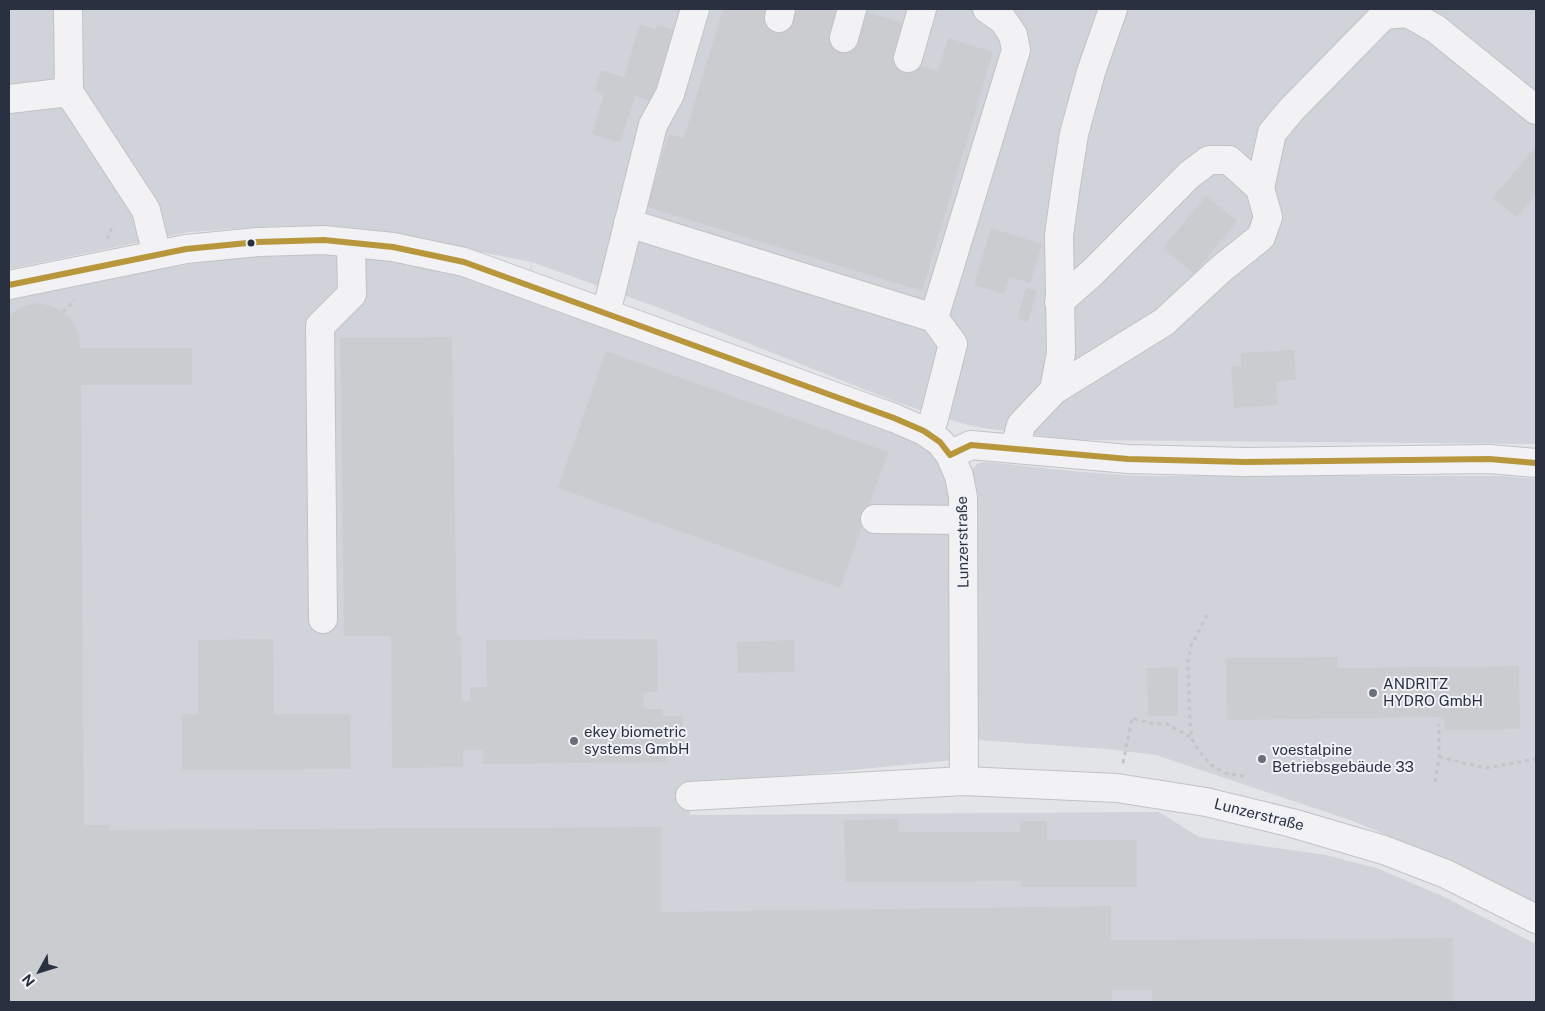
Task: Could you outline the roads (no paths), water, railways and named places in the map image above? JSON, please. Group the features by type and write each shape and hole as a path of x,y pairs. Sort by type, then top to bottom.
{"street":[{"path":"68,9 69,92 146,210 157,255"},
{"path":"606,314 652,125 670,94 695,9"},
{"path":"844,38 852,9"},
{"path":"908,58 922,9"},
{"path":"934,318 1016,50 1013,35 1004,20 987,9"},
{"path":"1054,390 1061,353 1059,235 1074,134 1090,72 1113,9"},
{"path":"1015,449 1022,425 1054,390 1164,322 1221,269 1261,237 1268,217 1260,188 1272,133 1291,110 1384,15 1408,13 1436,29 1536,110"},
{"path":"9,99 69,92"},
{"path":"1059,302 1093,272 1189,175 1209,160 1229,160 1260,188"},
{"path":"628,223 934,318 953,344 934,422 924,431"},
{"name":"Lunzerstraße","path":"9,285 157,255 258,242 324,240 393,247 464,262 894,418 924,431 940,442 950,455 959,476 963,497 964,781"},
{"path":"323,619 320,326 352,294 351,243"},
{"path":"950,455 971,445 1128,459 1206,461 1489,459 1536,463"},
{"path":"875,519 964,520"},
{"name":"Lunzerstraße","path":"690,796 964,781 1117,788 1206,802 1292,823 1384,850 1446,874 1536,919"}],"place":[{"name":"ANDRITZ HYDRO GmbH","path":"1373,693"},
{"name":"ekey biometric systems GmbH","path":"574,741"},
{"name":"voestalpine Betriebsgebäude 33","path":"1262,759"}]}
